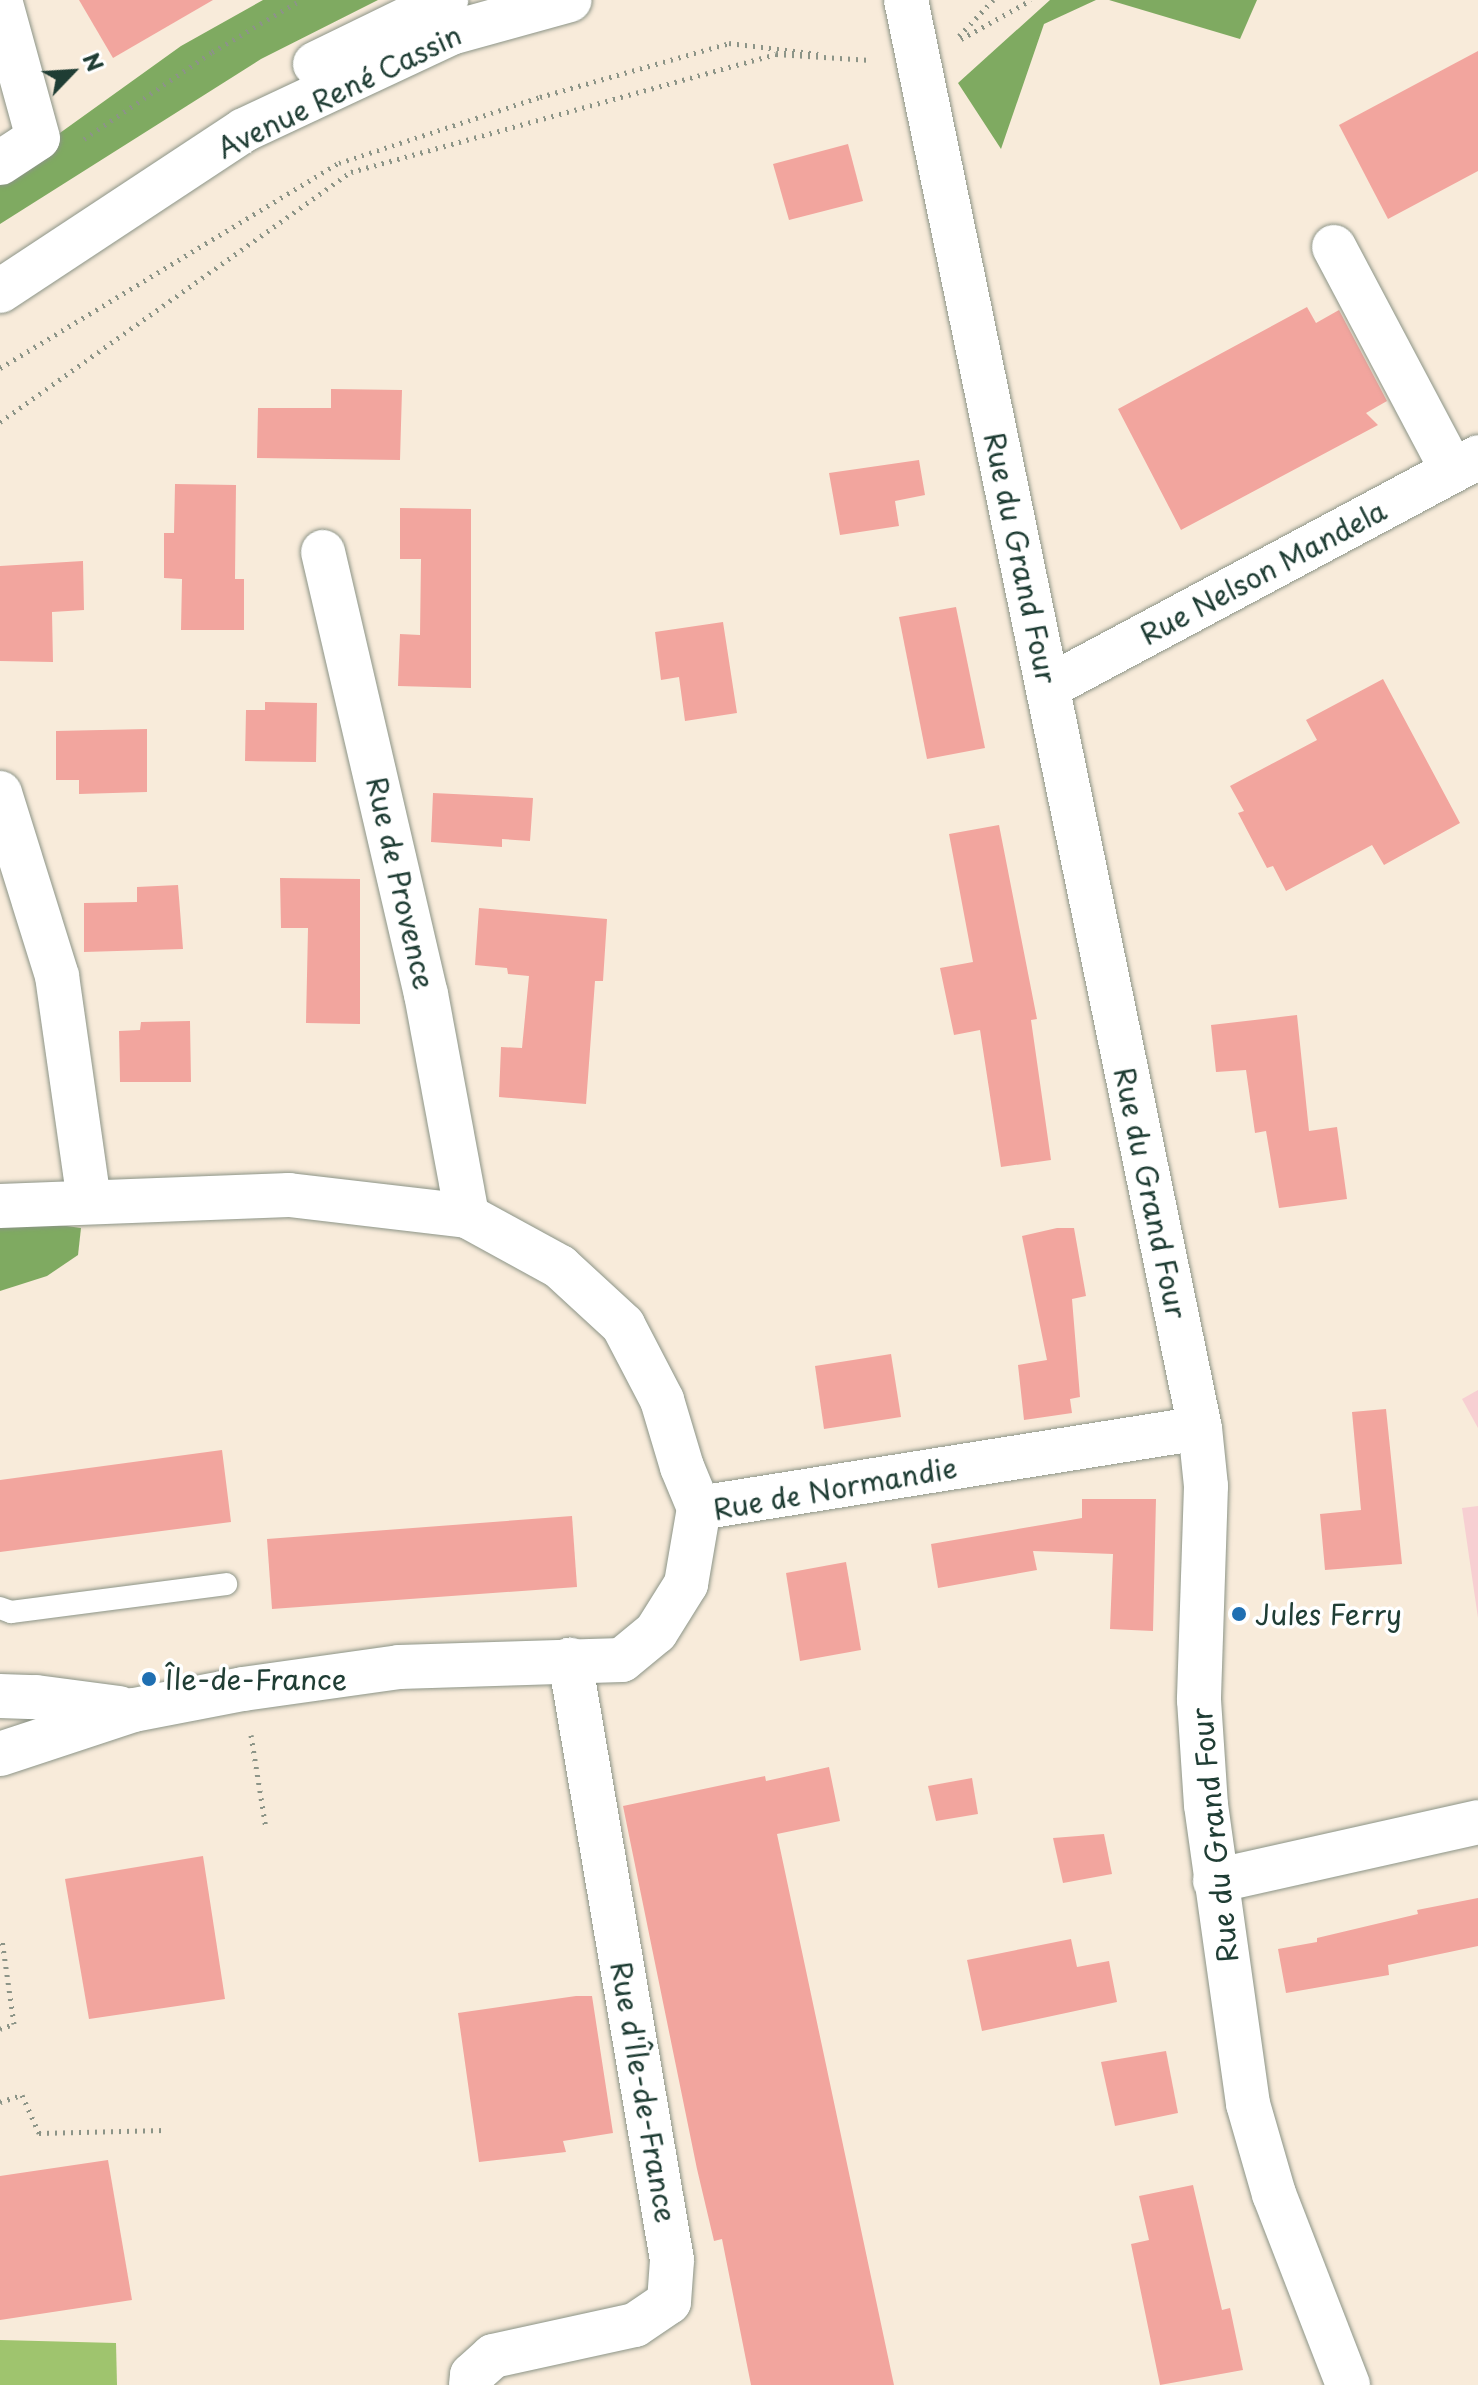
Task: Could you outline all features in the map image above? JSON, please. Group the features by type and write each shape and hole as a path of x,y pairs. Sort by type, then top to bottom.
{"street":[{"path":"0,0 38,138 0,163"},
{"name":"Avenue René Cassin","path":"0,255 241,101 446,0"},
{"name":"Avenue René Cassin","path":"0,291 244,130 451,33 570,0"},
{"name":"Rue du Grand Four","path":"906,0 1200,1428 1206,1486 1199,1700 1215,1881 1248,2104 1284,2223 1348,2385"},
{"path":"1334,247 1465,463"},
{"name":"Rue Nelson Mandela","path":"1048,687 1465,463"},
{"name":"Rue de Provence","path":"323,552 426,994 467,1216"},
{"path":"0,793 57,976 89,1200"},
{"path":"0,1206 89,1200 289,1195 467,1216 560,1267 623,1325 662,1400 682,1467 699,1508"},
{"name":"Rue de Normandie","path":"0,1754 134,1710 243,1689 399,1667 622,1660 656,1632 686,1584 699,1508 1200,1428"},
{"name":"Rue d'Île-de-France","path":"471,2385 472,2375 493,2356 635,2325 669,2302 672,2260 570,1660"},
{"path":"0,1696 36,1697 134,1710"},
{"path":"1215,1881 1478,1822"}],"lane":[{"path":"0,1608 11,1612 226,1584"}],"path":[{"path":"38,138 65,151 212,52 301,0"},
{"path":"993,0 950,46 1031,0"},
{"path":"0,368 339,163 540,97 729,43 882,61 776,54 351,172 0,422"},
{"path":"243,1689 266,1829"},
{"path":"0,2029 14,2024 2,1940"},
{"path":"0,2102 22,2095 39,2133 165,2130"}],"shaded area":[{"path":"1478,1390 1478,1428 1462,1399"},
{"path":"1478,1506 1478,1618 1462,1508"}],"green space":[{"path":"263,0 378,0 261,59 0,224 0,176 181,46"},
{"path":"1050,0 1096,0 1044,24 1001,149 958,83"},
{"path":"1109,0 1257,0 1240,39"},
{"path":"15,1219 81,1228 78,1255 47,1276 0,1291 0,1221"},
{"path":"0,2340 116,2343 117,2385 0,2385"}],"building":[{"path":"79,0 213,0 113,58"},
{"path":"1478,51 1478,171 1388,219 1339,125"},
{"path":"848,144 863,201 789,220 773,164"},
{"path":"1307,307 1316,323 1339,310 1387,401 1366,413 1378,425 1181,530 1118,409"},
{"path":"331,389 402,390 400,460 257,458 258,408 331,408"},
{"path":"919,460 925,495 895,501 899,526 840,535 829,473"},
{"path":"175,484 236,485 235,579 244,579 244,630 181,630 182,579 164,578 164,533 174,533"},
{"path":"400,508 471,509 471,688 398,686 400,634 420,635 421,559 400,559"},
{"path":"83,561 84,610 52,612 53,662 0,661 0,566"},
{"path":"956,607 985,748 927,759 899,617"},
{"path":"723,622 737,713 685,721 679,677 661,680 655,632"},
{"path":"1383,679 1460,823 1384,865 1372,845 1286,891 1273,866 1267,868 1238,813 1244,811 1230,786 1317,740 1306,720"},
{"path":"265,702 317,703 316,762 245,761 246,710 265,710"},
{"path":"147,729 147,792 79,794 79,780 56,780 56,731"},
{"path":"433,793 533,798 530,841 502,839 502,847 431,842"},
{"path":"999,825 1037,1019 1031,1020 1051,1160 1001,1167 980,1030 954,1035 940,968 973,962 949,834"},
{"path":"280,878 360,879 360,1024 306,1023 308,928 281,928"},
{"path":"178,885 183,949 84,952 84,903 137,902 137,887"},
{"path":"479,908 607,919 603,981 595,981 586,1104 499,1097 501,1047 522,1048 529,976 508,974 507,968 475,965"},
{"path":"1297,1015 1309,1131 1337,1127 1347,1199 1279,1208 1266,1131 1255,1133 1246,1070 1216,1072 1211,1025"},
{"path":"190,1021 191,1082 120,1082 119,1031 140,1030 141,1022"},
{"path":"1057,1228 1074,1228 1086,1296 1072,1299 1080,1397 1070,1399 1072,1413 1024,1420 1018,1365 1047,1360 1022,1236"},
{"path":"891,1354 901,1417 824,1429 815,1366"},
{"path":"1386,1409 1402,1564 1325,1570 1320,1514 1361,1510 1352,1412"},
{"path":"222,1450 231,1522 0,1552 0,1480"},
{"path":"1082,1499 1156,1499 1153,1631 1110,1629 1113,1554 1033,1551 1037,1570 938,1588 931,1544 1082,1518"},
{"path":"572,1516 577,1587 272,1609 267,1539"},
{"path":"846,1562 861,1650 800,1661 786,1573"},
{"path":"829,1767 840,1821 777,1834 894,2385 751,2385 722,2239 714,2241 697,2169 623,1806 765,1776 766,1781"},
{"path":"972,1778 978,1814 936,1821 928,1786"},
{"path":"1104,1834 1112,1874 1063,1883 1053,1838"},
{"path":"203,1856 225,1999 89,2019 65,1879"},
{"path":"1478,1898 1478,1946 1388,1965 1389,1975 1286,1993 1278,1949 1317,1942 1317,1938 1418,1914 1417,1910"},
{"path":"1071,1939 1077,1967 1109,1961 1117,2002 982,2031 967,1960"},
{"path":"592,1996 613,2133 563,2141 566,2152 479,2162 458,2013"},
{"path":"1166,2051 1178,2113 1115,2126 1101,2062"},
{"path":"108,2160 132,2300 0,2320 0,2176"},
{"path":"1193,2185 1222,2310 1230,2308 1243,2370 1160,2385 1131,2244 1149,2240 1139,2196"}],"place":[{"name":"Jules Ferry","path":"1239,1614"},
{"name":"Île-de-France","path":"149,1679"}]}
